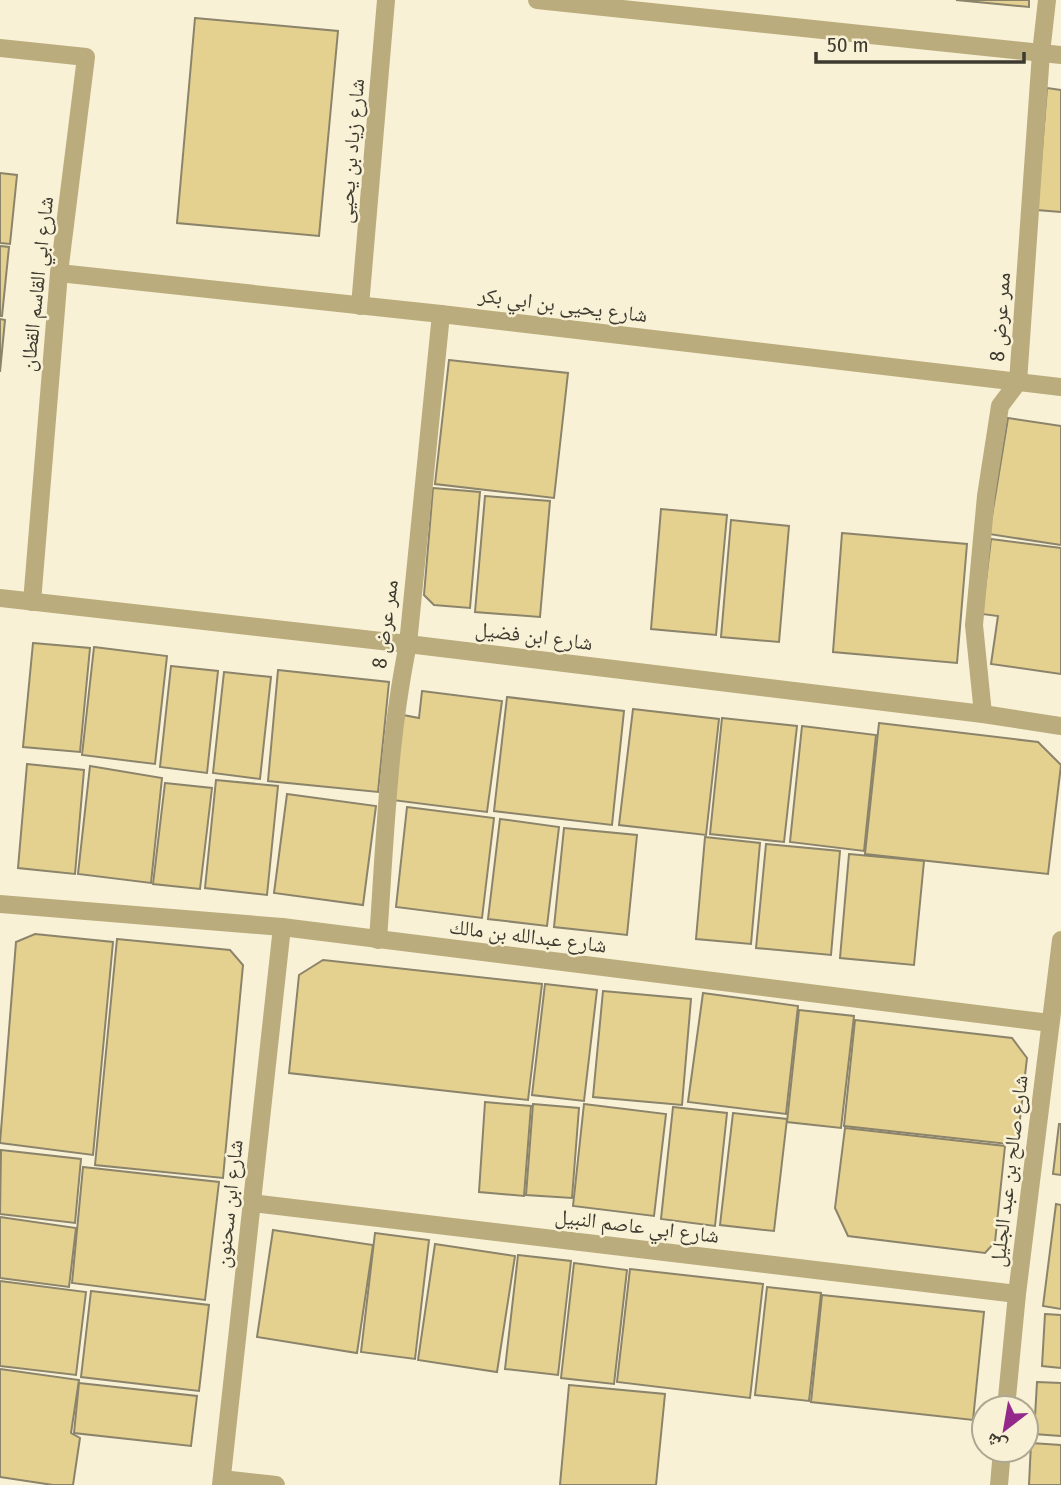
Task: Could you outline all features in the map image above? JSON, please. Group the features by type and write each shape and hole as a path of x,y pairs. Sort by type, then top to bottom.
{"street":[{"name":"شارع زياد بن يحيى","path":"360,306 386,0"},
{"path":"537,0 671,7 1061,55"},
{"name":"ممر عرض 8","path":"983,715 974,625 986,496 1000,406 1018,382 1047,0"},
{"name":"شارع ابي القاسم القطان","path":"0,48 86,57 59,274 32,602"},
{"name":"شارع يحيى بن ابي بكر","path":"59,274 441,314 1061,387"},
{"name":"ممر عرض 8","path":"378,940 397,705 408,644 441,314"},
{"name":"شارع ابن فضيل","path":"0,598 408,644 1061,726"},
{"name":"شارع عبدالله بن مالك","path":"0,904 282,927 1050,1023"},
{"name":"شارع ابن سحنون","path":"222,1482 282,927"},
{"name":"شارع صالح بن عبد الجليل","path":"1007,1394 1017,1294 1061,940"},
{"name":"شارع ابي عاصم النبيل","path":"252,1203 1017,1294"},
{"path":"999,1485 1001,1464"},
{"path":"222,1482 276,1485"}],"building":[{"path":"956,0 1029,0 1029,7"},
{"path":"195,18 338,31 319,236 177,223"},
{"path":"1047,88 1061,90 1061,212 1037,210"},
{"path":"0,173 17,175 10,244 0,243"},
{"path":"0,246 9,247 2,316 0,316"},
{"path":"0,319 5,320 0,372"},
{"path":"449,360 568,373 554,498 435,484"},
{"path":"1008,418 1061,426 1061,545 989,534"},
{"path":"433,488 480,492 470,608 434,605 424,595"},
{"path":"485,496 550,501 540,617 475,612"},
{"path":"661,509 727,515 716,635 651,629"},
{"path":"731,520 789,526 779,642 721,637"},
{"path":"842,533 967,544 957,663 833,652"},
{"path":"991,539 1061,548 1061,674 991,664 998,616 982,614"},
{"path":"33,643 90,648 80,752 23,747"},
{"path":"94,647 167,656 155,764 82,755"},
{"path":"171,666 218,671 207,773 160,767"},
{"path":"278,670 389,682 378,792 268,781"},
{"path":"224,672 271,677 260,779 213,773"},
{"path":"422,691 502,701 487,812 392,800 403,715 419,718"},
{"path":"507,697 624,711 612,825 494,811"},
{"path":"633,709 719,719 706,835 619,825"},
{"path":"722,718 797,726 784,842 710,834"},
{"path":"879,723 1038,742 1061,765 1048,874 865,854"},
{"path":"802,726 876,735 864,851 790,842"},
{"path":"27,764 84,770 75,874 18,868"},
{"path":"90,766 162,778 151,883 78,874"},
{"path":"216,780 278,786 267,895 205,888"},
{"path":"165,783 212,788 200,889 153,884"},
{"path":"287,794 376,806 363,905 274,893"},
{"path":"407,807 494,818 482,918 396,907"},
{"path":"500,819 559,827 547,926 488,919"},
{"path":"564,828 637,835 627,935 554,927"},
{"path":"705,837 760,843 751,944 696,939"},
{"path":"766,844 840,851 831,955 756,948"},
{"path":"849,854 924,861 914,965 840,958"},
{"path":"35,934 113,942 93,1155 0,1143 16,942"},
{"path":"117,939 230,950 243,965 223,1178 95,1165"},
{"path":"323,960 542,984 528,1100 289,1073 299,975"},
{"path":"545,984 597,990 584,1101 532,1095"},
{"path":"603,991 691,999 682,1105 593,1097"},
{"path":"703,993 798,1006 786,1114 688,1102"},
{"path":"799,1010 854,1016 841,1128 787,1122"},
{"path":"855,1020 1012,1038 1027,1058 1017,1145 844,1126"},
{"path":"485,1102 531,1106 524,1196 479,1192"},
{"path":"533,1104 579,1108 572,1198 526,1195"},
{"path":"584,1104 666,1114 654,1216 573,1206"},
{"path":"673,1107 727,1113 715,1226 661,1219"},
{"path":"733,1113 787,1119 774,1231 720,1225"},
{"path":"1061,1124 1061,1175 1053,1174"},
{"path":"845,1128 1005,1146 995,1242 985,1253 848,1236 835,1208"},
{"path":"1,1150 81,1159 75,1223 0,1214"},
{"path":"83,1167 219,1182 205,1300 72,1283"},
{"path":"1056,1204 1061,1205 1061,1309 1043,1306"},
{"path":"0,1217 76,1228 69,1287 0,1278"},
{"path":"273,1230 373,1245 357,1353 257,1337"},
{"path":"375,1233 429,1240 415,1359 361,1352"},
{"path":"435,1244 515,1256 497,1372 418,1360"},
{"path":"518,1255 571,1261 558,1375 505,1369"},
{"path":"574,1263 627,1270 614,1384 561,1378"},
{"path":"630,1269 763,1284 750,1398 617,1382"},
{"path":"0,1281 86,1292 76,1375 0,1366"},
{"path":"767,1287 821,1293 809,1401 755,1395"},
{"path":"91,1291 209,1305 199,1391 81,1377"},
{"path":"822,1295 984,1312 976,1394 970,1394 970,1420 811,1402"},
{"path":"1045,1314 1061,1315 1061,1368 1042,1366"},
{"path":"0,1369 79,1380 71,1433 80,1438 73,1485 53,1485 0,1477"},
{"path":"1037,1382 1061,1383 1061,1436 1040,1434 1040,1394 1036,1394"},
{"path":"79,1383 197,1396 191,1446 74,1433"},
{"path":"569,1385 665,1394 656,1485 560,1485"},
{"path":"1040,1444 1061,1445 1061,1485 1029,1485 1030,1464 1040,1464"}]}
